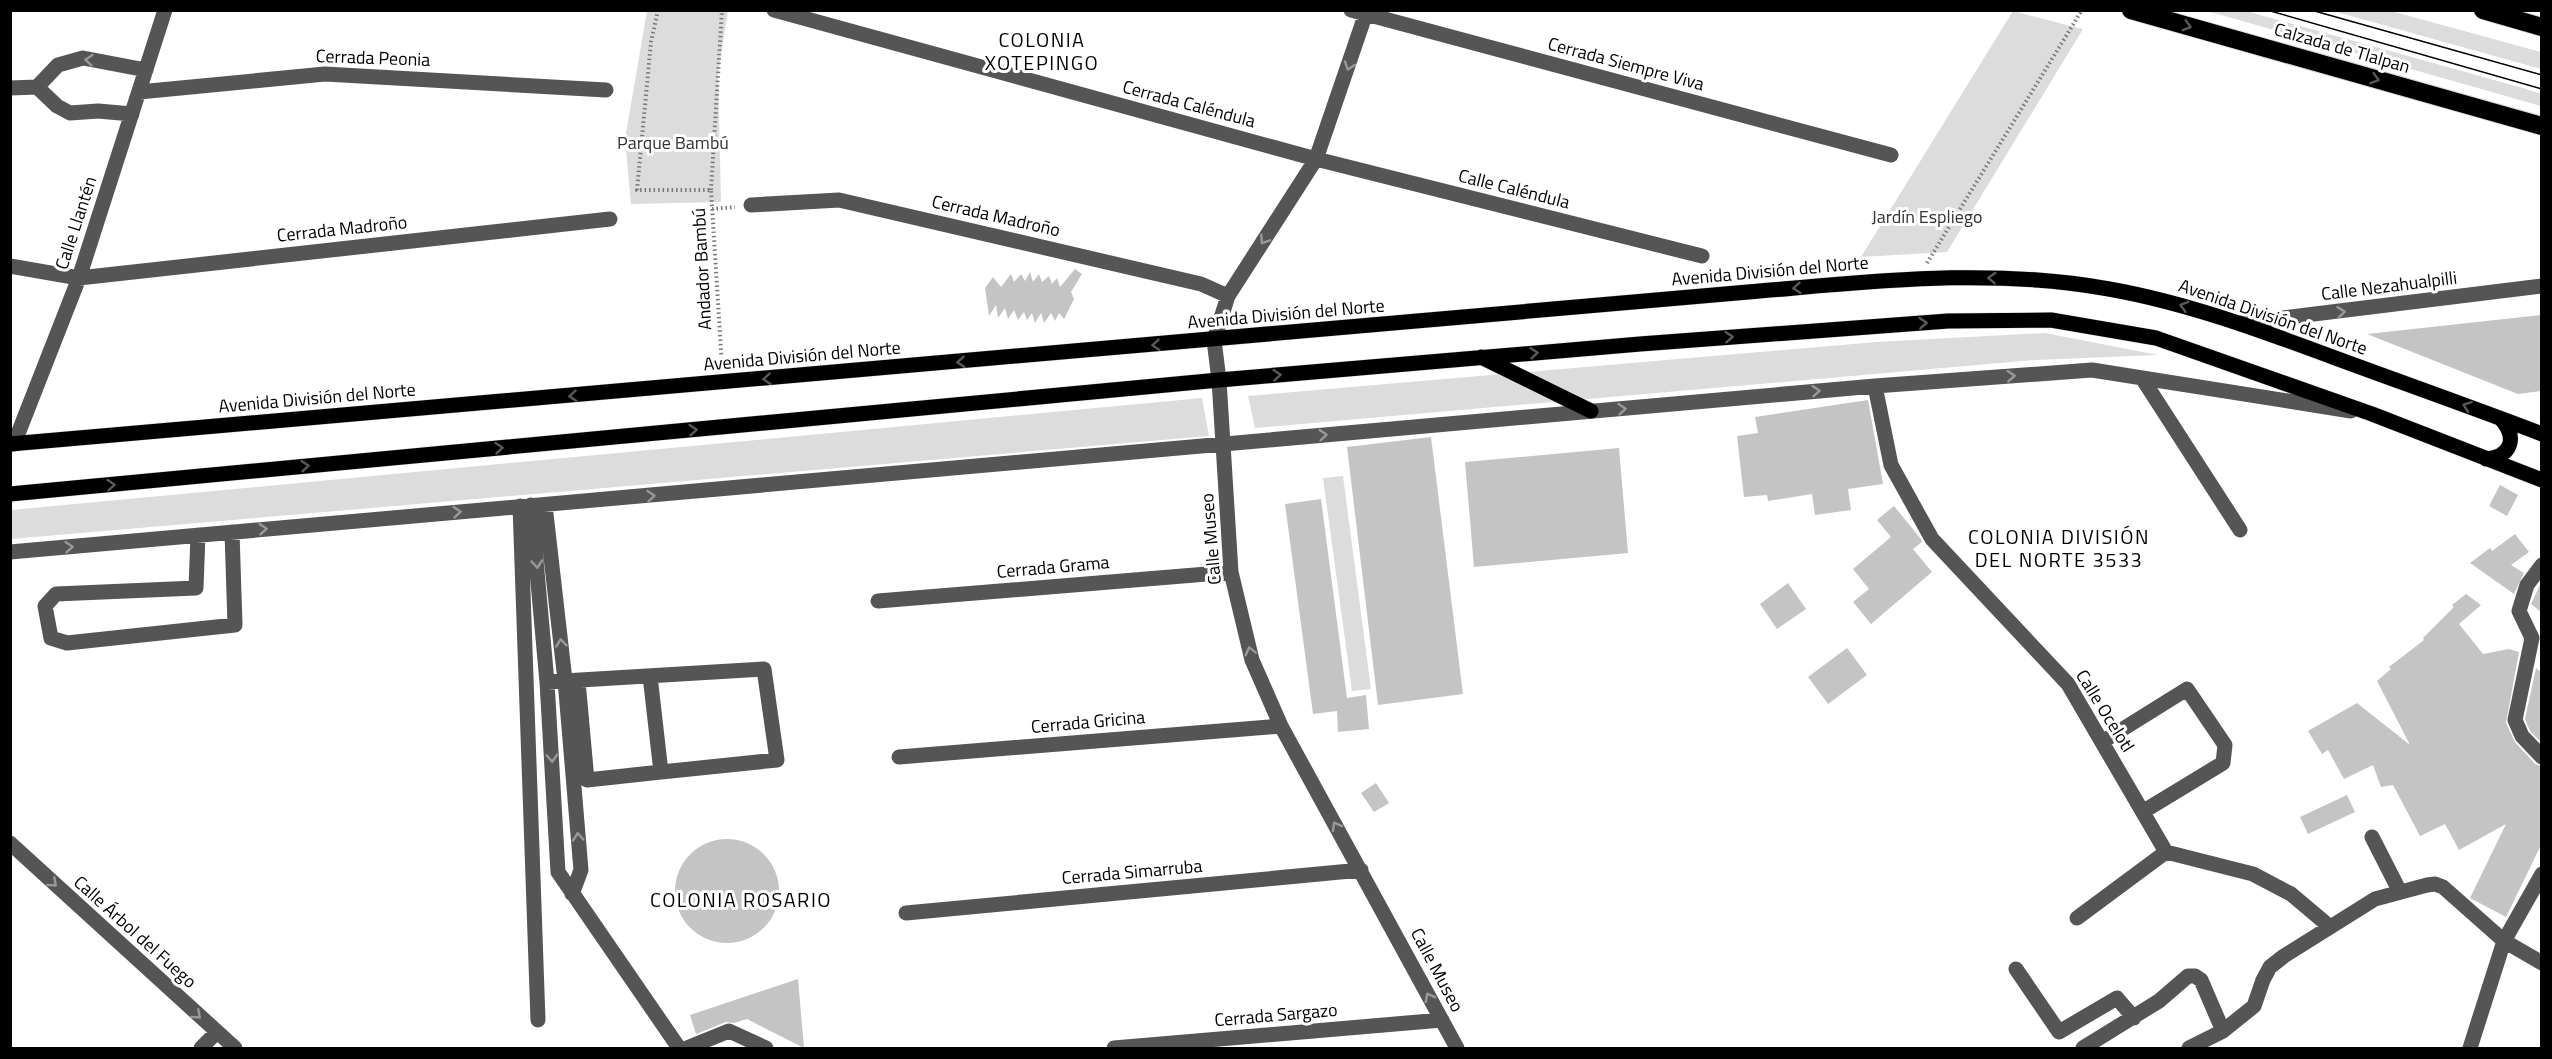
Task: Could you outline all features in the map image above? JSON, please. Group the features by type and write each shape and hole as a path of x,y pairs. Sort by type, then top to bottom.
{"highway":[{"name":"Calzada de Tlalpan","path":"2131,10 2541,126"},
{"path":"2483,10 2540,23"}],"main road":[{"name":"Avenida División del Norte","path":"12,444 1959,276 2026,279 2108,288 2175,303 2241,323 2541,434"},
{"path":"10,494 1219,380 1948,321 2051,321 2156,339 2372,414 2541,480"},
{"path":"1481,357 1591,411"},
{"path":"2486,459 2497,458 2511,442 2511,433 2501,419"}],"street":[{"name":"Calle Llantén","path":"12,444 79,278 165,10"},
{"name":"Cerrada Caléndula","path":"774,10 1316,159"},
{"name":"Cerrada Siempre Viva","path":"1351,10 1891,155"},
{"name":"Calle Museo","path":"1366,13 1316,159 1228,296 1214,340 1219,380 1231,572 1252,660 1281,726 1457,1048"},
{"path":"10,88 37,87 58,65 83,58 146,70"},
{"name":"Cerrada Peonia","path":"139,92 325,74 606,90"},
{"path":"37,87 57,106 70,113 98,111 132,114"},
{"name":"Calle Caléndula","path":"1316,159 1702,256"},
{"name":"Cerrada Madroño","path":"751,205 839,200 1201,284 1228,296"},
{"name":"Cerrada Madroño","path":"10,266 79,278 610,219"},
{"name":"Calle Nezahualpilli","path":"2241,323 2541,286"},
{"path":"10,552 1875,386 2092,370 2372,414"},
{"path":"2142,378 2240,530"},
{"name":"Calle Ocelotl","path":"1875,386 1891,465 1932,539 2068,684 2166,852"},
{"path":"532,506 572,681 587,780 777,760 764,669 572,681 547,682"},
{"path":"532,506 547,682 558,872 679,1048"},
{"path":"532,506 538,1020"},
{"path":"198,535 196,588 56,594 45,606 51,638 67,643 235,626 232,532"},
{"path":"2541,565 2527,585 2519,611 2532,638 2515,720 2522,736 2541,757"},
{"name":"Cerrada Grama","path":"878,601 1231,572"},
{"path":"650,676 661,772"},
{"path":"572,681 581,870 572,894"},
{"path":"2102,742 2187,689 2225,745 2223,763 2144,811"},
{"name":"Cerrada Gricina","path":"899,757 1281,726"},
{"path":"2372,837 2400,892"},
{"name":"Calle Árbol del Fuego","path":"10,843 235,1048"},
{"path":"2078,918 2166,852 2253,874 2291,894 2330,926"},
{"name":"Cerrada Simarruba","path":"906,913 1361,870"},
{"path":"2470,1048 2504,941 2541,874"},
{"path":"2189,1048 2223,1031 2254,1006 2270,967 2375,899 2427,885 2435,884 2443,887 2504,941 2541,963"},
{"path":"2016,969 2059,1032 2117,998 2134,1018"},
{"path":"2083,1048 2134,1018 2188,976 2195,976 2201,980 2223,1031"},
{"name":"Cerrada Sargazo","path":"1114,1048 1442,1020"},
{"path":"687,1048 729,1030 766,1048"},
{"path":"201,1048 216,1033"}],"path":[{"name":"Andador Bambú","path":"658,10 651,42 637,190 711,190"},
{"name":"Andador Bambú","path":"722,10 711,190 723,383"},
{"path":"1918,278 2082,10"},
{"path":"712,209 751,205"}],"green space":[{"name":"Parque Bambú","path":"647,11 728,11 718,73 721,202 631,204 625,139"},
{"name":"Jardín Espliego","path":"2013,11 2083,29 1947,252 1861,257"},
{"path":"2207,11 2246,11 2523,88 2541,94 2541,106"},
{"path":"2333,11 2391,11 2541,52 2541,69"},
{"path":"2045,333 2158,355 2035,360 1255,428 1248,396 1876,342"},
{"path":"1202,398 1209,436 11,539 11,510"},
{"path":"1343,476 1371,689 1352,691 1323,478"}],"building":[{"path":"1075,269 1082,274 1071,292 1074,299 1064,319 1059,313 1055,321 1051,313 1044,323 1041,313 1035,323 1032,313 1027,320 1024,312 1018,320 1014,310 1008,319 1005,308 998,318 996,305 989,316 985,288 993,277 1001,287 1011,274 1014,282 1021,274 1025,281 1030,272 1033,282 1039,274 1042,282 1049,276 1052,284 1057,278 1060,287"},
{"path":"2541,315 2541,391 2518,394 2367,334"},
{"path":"1868,400 1883,484 1848,489 1851,510 1815,515 1812,494 1768,501 1767,495 1744,497 1737,436 1758,433 1755,417"},
{"path":"1431,437 1463,694 1378,705 1347,447"},
{"path":"1619,448 1628,553 1474,567 1465,462"},
{"path":"2500,485 2518,495 2507,516 2489,506"},
{"path":"1321,499 1347,698 1366,695 1369,729 1338,732 1337,711 1313,714 1285,504"},
{"path":"1894,506 1921,539 1922,542 1913,549 1932,572 1871,624 1853,602 1869,589 1853,569 1891,537 1877,520"},
{"path":"2515,534 2529,552 2511,565 2524,573 2514,594 2470,563 2490,548 2492,551"},
{"path":"1788,583 1806,609 1777,629 1760,604"},
{"path":"2541,583 2541,612 2531,604"},
{"path":"2466,594 2481,605 2459,624 2483,654 2509,649 2519,652 2506,723 2515,742 2535,764 2541,766 2541,845 2506,917 2470,898 2506,824 2459,850 2445,824 2420,836 2393,785 2381,787 2373,765 2344,779 2328,750 2322,754 2308,731 2357,703 2410,745 2377,681 2391,669 2389,667 2424,640 2423,638 2454,607 2452,605"},
{"path":"1847,648 1867,675 1828,704 1808,677"},
{"path":"2536,668 2541,672 2541,742 2530,731 2525,719"},
{"path":"1376,783 1389,803 1374,812 1361,793"},
{"path":"2347,795 2355,812 2308,834 2300,817"},
{"path":"727,839 747,843 764,854 775,871 779,891 775,911 764,928 747,939 727,943 707,939 690,928 679,911 675,891 679,871 690,854 707,843"},
{"path":"798,979 804,1048 747,1019 734,1023 726,1022 696,1034 690,1015"}],"tram line":[{"path":"2267,10 2542,89"},
{"path":"2311,10 2542,75"}],"district":[{"name":"COLONIA XOTEPINGO","path":"1042,52"},
{"name":"COLONIA DIVISIÓN DEL NORTE 3533","path":"2059,548"},
{"name":"COLONIA ROSARIO","path":"741,900"}]}
